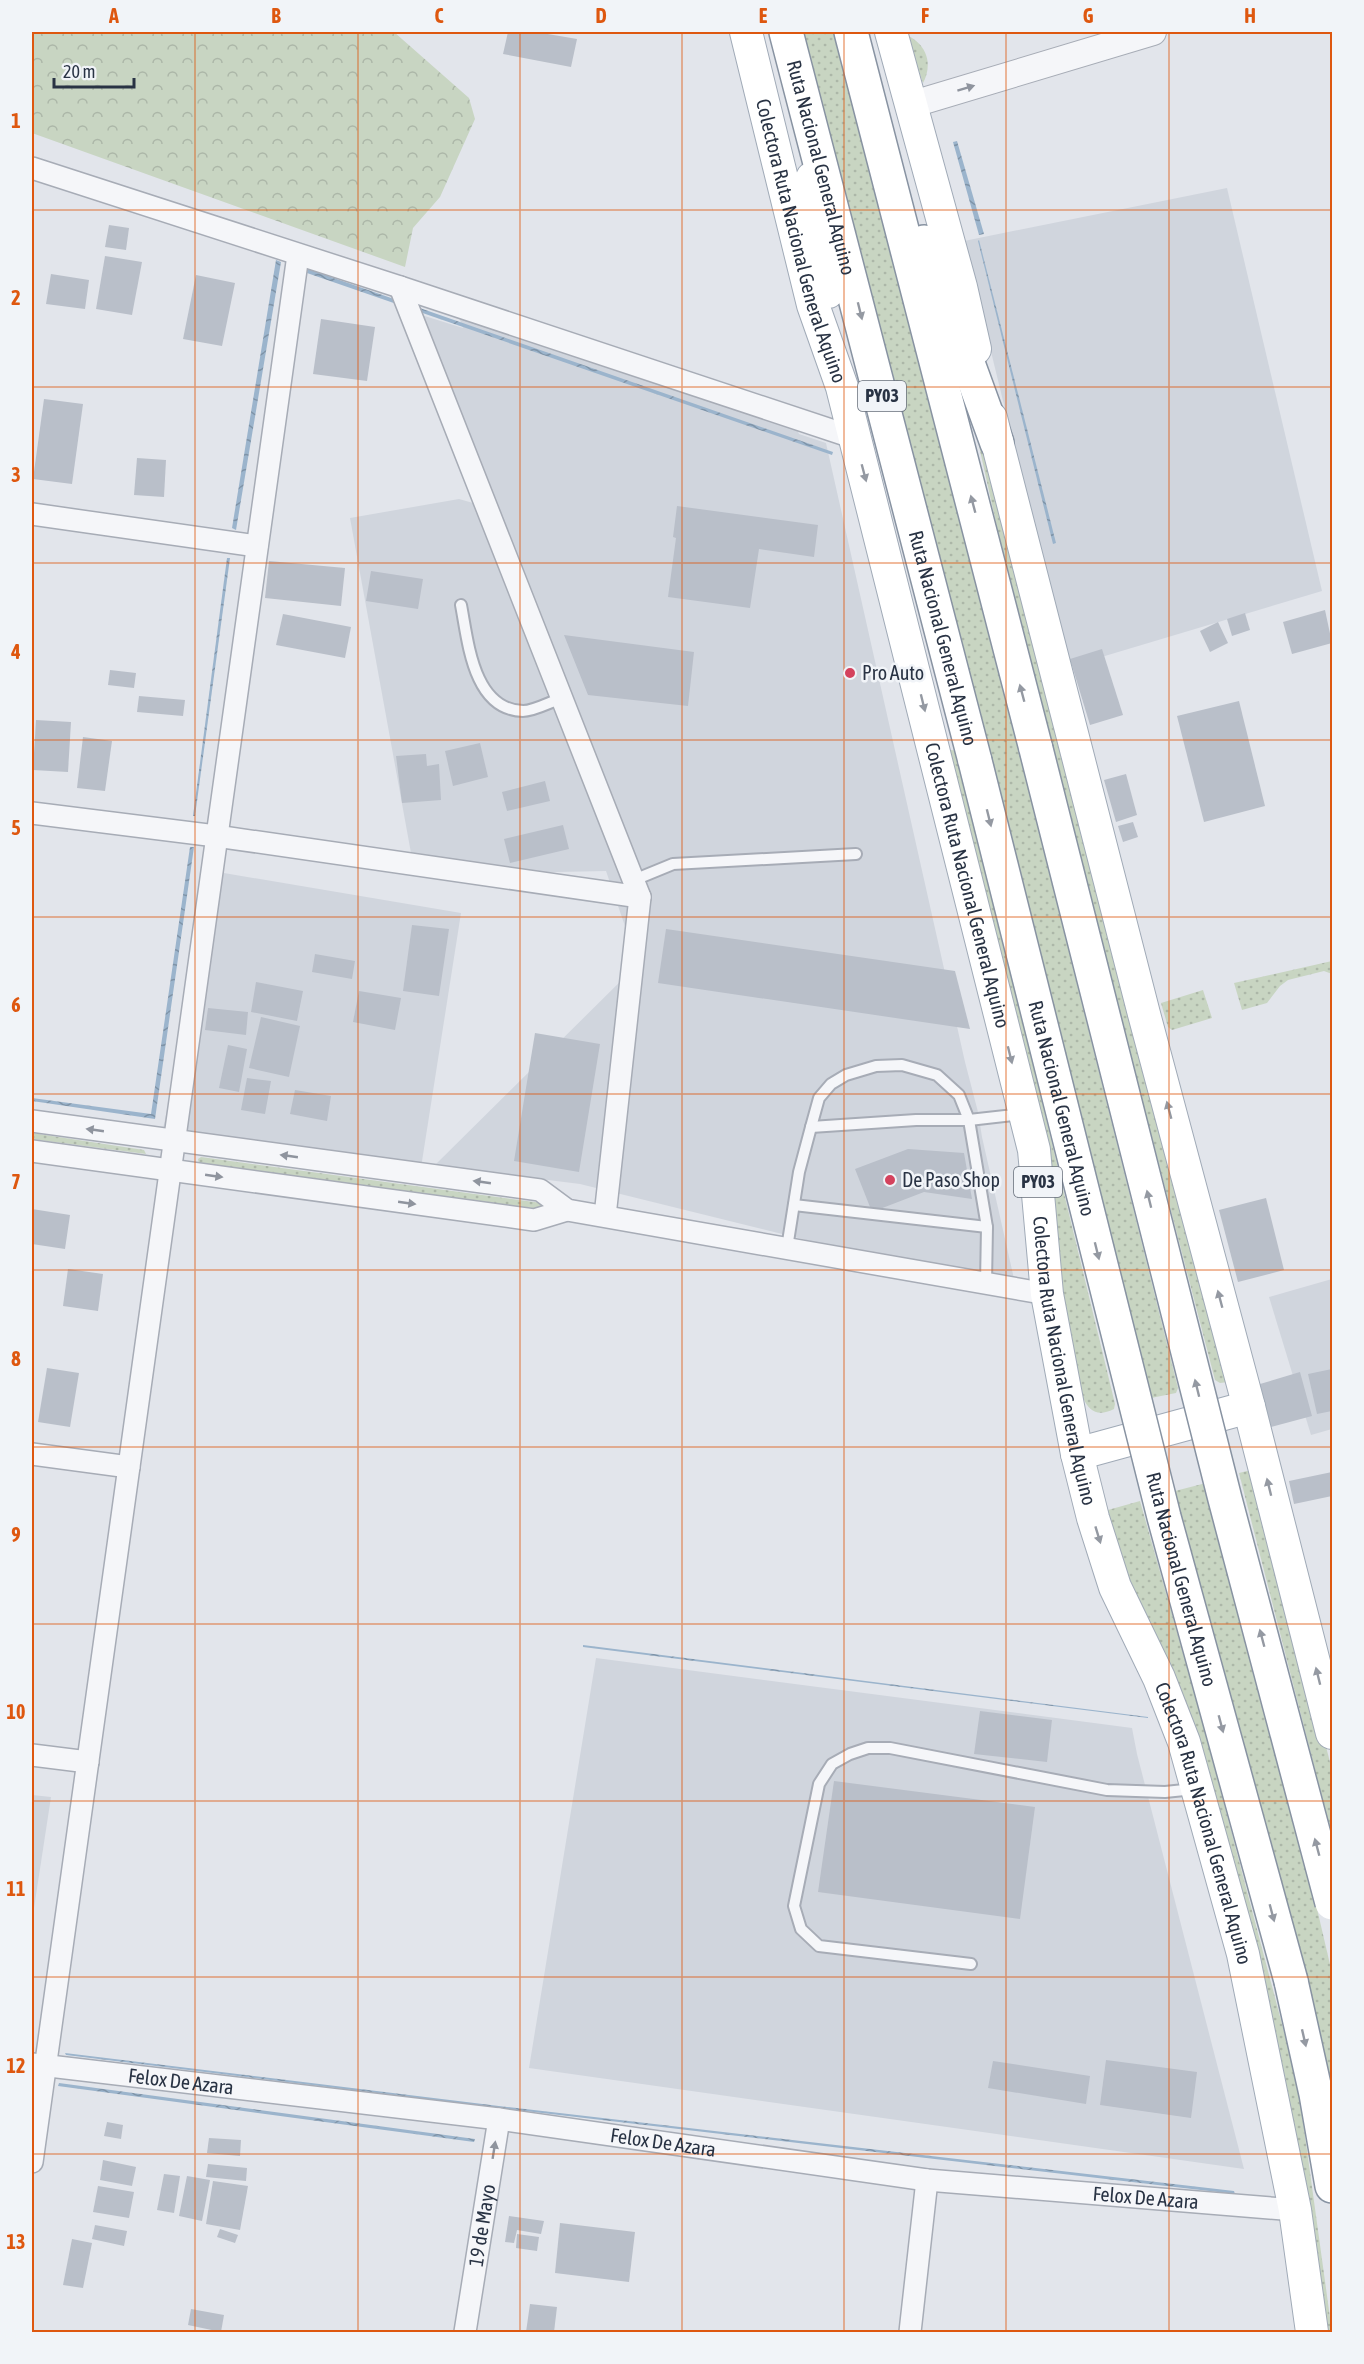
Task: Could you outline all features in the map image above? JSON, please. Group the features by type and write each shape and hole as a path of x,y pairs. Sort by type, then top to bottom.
{"highway":[{"name":"Ruta Nacional General Aquino","path":"786,32 975,761 1164,1516 1291,1981 1316,2094 1332,2186"},
{"path":"854,44 997,443"},
{"path":"854,44 1036,749 1219,1478 1332,1903"}],"main road":[{"name":"Colectora Ruta Nacional General Aquino","path":"746,32 813,305 842,387 909,647 1036,1160 1047,1293 1077,1454 1093,1518 1115,1587 1158,1678 1184,1742 1243,1954 1294,2210 1312,2332"},
{"path":"891,32 961,287 997,443 1331,1725"},
{"path":"795,64 842,387"},
{"path":"1077,1454 1249,1407"}],"street":[{"path":"910,105 1153,32"},
{"path":"32,168 855,438"},
{"path":"32,2162 38,2065 88,1762 298,255"},
{"path":"400,287 637,889 605,1216"},
{"path":"32,514 257,546"},
{"path":"32,813 637,889"},
{"path":"32,1121 540,1190 567,1210"},
{"path":"32,1151 534,1220 567,1210 1047,1293"},
{"path":"32,1454 129,1467"},
{"path":"32,1755 88,1762"},
{"name":"Felox De Azara","path":"38,2065 499,2119 927,2180 1294,2210"},
{"name":"19 de Mayo","path":"465,2332 499,2119"},
{"path":"910,2332 927,2180"}],"lane":[{"path":"461,605 473,662 481,685 494,701 508,708 524,711 562,698"},
{"path":"637,889 673,864 856,854"},
{"path":"788,1248 799,1172 819,1098 831,1084 846,1075 876,1066 902,1065 937,1075 959,1095 969,1120 987,1227 986,1283"},
{"path":"811,1126 916,1120 969,1120 1025,1114"},
{"path":"794,1205 987,1227"},
{"path":"970,1964 819,1946 801,1929 794,1906 819,1784 832,1764 867,1748 890,1748 1107,1790 1165,1792 1198,1789"}],"shaded area":[{"path":"1227,188 1322,591 1068,667 964,241"},
{"path":"455,307 796,426 799,434 826,443 1017,1292 580,1184 434,1166 638,964 606,871 415,875 350,518 459,499 480,505 415,313 463,328"},
{"path":"218,872 461,913 420,1174 161,1138"},
{"path":"1332,1279 1332,1429 1311,1435 1269,1297"},
{"path":"596,1658 1132,1728 1244,2169 529,2068"},
{"path":"32,1795 51,1797 32,1921"}],"green space":[{"path":"32,32 394,32 469,98 475,119 440,197 413,228 405,267 32,133"},
{"path":"803,32 836,32 911,319 1178,1388 1176,1393 1151,1398 901,424"},
{"path":"907,35 919,44 928,62 923,83"},
{"path":"977,428 1228,1382 1220,1383 1215,1380 1018,622"},
{"path":"957,751 1115,1404 1114,1409 1105,1412 1097,1412 1087,1404 1075,1374 949,752"},
{"path":"1332,961 1332,974 1324,971 1288,980 1280,986 1267,1003 1242,1010 1234,983"},
{"path":"1203,990 1212,1018 1172,1030 1168,1027 1161,1003"},
{"path":"32,1133 144,1150 146,1154 32,1139"},
{"path":"201,1157 544,1205 540,1209 199,1164 198,1159"},
{"path":"1255,1469 1332,1770 1332,1836 1239,1473"},
{"path":"1206,1483 1311,1883 1332,1973 1332,2098 1224,1696 1175,1491"},
{"path":"1140,1501 1203,1724 1298,2085 1332,2332 1327,2332 1287,2088 1265,1997 1128,1586 1107,1515 1108,1510"}],"water":[{"path":"957,141 984,234 979,235 953,142"},
{"path":"978,241 1056,543 1053,544"},
{"path":"276,260 281,262 236,530 232,528"},
{"path":"308,269 833,452 832,455 307,273"},
{"path":"227,558 230,558 195,816 193,816"},
{"path":"190,847 194,847 155,1119 32,1101 32,1098 151,1114"},
{"path":"583,1645 1148,1717 1148,1718 583,1647"},
{"path":"65,2053 507,2107 1234,2191 1235,2194 507,2109 66,2055"},
{"path":"59,2083 475,2139 474,2142 58,2086"}],"building":[{"path":"508,32 536,32 577,39 571,67 503,54"},
{"path":"109,225 129,228 126,250 105,247"},
{"path":"105,256 142,262 132,315 96,309"},
{"path":"51,274 89,280 85,309 46,304"},
{"path":"196,275 235,283 222,346 183,339"},
{"path":"321,319 375,327 367,381 313,374"},
{"path":"44,399 83,404 72,484 33,479"},
{"path":"137,458 166,460 164,497 134,495"},
{"path":"677,506 818,525 814,557 759,549 750,608 668,597 676,538 673,537"},
{"path":"269,561 345,568 341,606 265,598"},
{"path":"371,571 423,579 418,609 366,601"},
{"path":"1325,610 1332,643 1292,654 1283,622"},
{"path":"1245,613 1250,630 1232,636 1227,619"},
{"path":"283,614 351,627 345,658 276,645"},
{"path":"1218,622 1228,643 1210,652 1200,631"},
{"path":"564,635 694,652 688,706 588,695"},
{"path":"1102,649 1123,715 1090,725 1070,659"},
{"path":"110,670 136,673 134,688 108,685"},
{"path":"139,696 185,700 183,716 137,712"},
{"path":"1239,701 1265,806 1204,822 1177,716"},
{"path":"36,720 71,722 68,772 33,770"},
{"path":"83,737 112,741 105,791 77,788"},
{"path":"480,743 488,777 453,786 445,751"},
{"path":"426,754 427,766 439,764 441,800 402,803 396,756"},
{"path":"1126,774 1137,815 1116,822 1104,780"},
{"path":"545,781 550,801 507,811 502,792"},
{"path":"1133,822 1138,837 1123,842 1118,826"},
{"path":"563,825 569,849 510,863 504,839"},
{"path":"412,925 449,929 439,996 403,991"},
{"path":"666,929 955,971 970,1029 658,983"},
{"path":"315,954 355,961 352,979 312,972"},
{"path":"256,982 303,991 297,1021 251,1012"},
{"path":"359,991 401,998 395,1030 353,1022"},
{"path":"208,1008 248,1012 246,1035 205,1030"},
{"path":"261,1017 300,1026 289,1077 249,1068"},
{"path":"535,1033 600,1044 579,1172 514,1161"},
{"path":"228,1045 247,1049 239,1092 219,1088"},
{"path":"247,1078 271,1081 265,1114 241,1110"},
{"path":"295,1090 331,1096 327,1121 290,1114"},
{"path":"908,1149 964,1153 972,1199 924,1192 872,1212 855,1169"},
{"path":"1266,1198 1284,1270 1238,1282 1219,1210"},
{"path":"32,1209 70,1215 65,1249 32,1244"},
{"path":"68,1269 103,1274 98,1311 63,1306"},
{"path":"47,1368 79,1373 70,1427 38,1422"},
{"path":"1332,1369 1332,1411 1317,1414 1308,1374"},
{"path":"1300,1372 1312,1416 1271,1427 1260,1384"},
{"path":"1332,1472 1332,1496 1294,1504 1289,1481"},
{"path":"980,1711 1052,1720 1047,1762 974,1754"},
{"path":"834,1781 1035,1807 1020,1919 818,1892"},
{"path":"1106,2060 1197,2072 1191,2118 1100,2105"},
{"path":"993,2061 1090,2076 1086,2104 988,2088"},
{"path":"107,2122 123,2125 121,2139 104,2136"},
{"path":"209,2138 241,2140 240,2156 207,2153"},
{"path":"103,2160 136,2167 132,2186 100,2180"},
{"path":"208,2164 247,2168 246,2181 206,2177"},
{"path":"164,2174 180,2176 174,2213 157,2210"},
{"path":"187,2176 210,2180 202,2221 179,2216"},
{"path":"213,2181 248,2186 240,2230 206,2224"},
{"path":"98,2186 134,2192 129,2218 93,2212"},
{"path":"509,2216 544,2221 541,2234 517,2230 514,2243 505,2242"},
{"path":"560,2223 635,2232 629,2282 555,2273"},
{"path":"95,2225 127,2231 124,2246 92,2239"},
{"path":"220,2229 238,2235 235,2243 217,2237"},
{"path":"517,2234 539,2237 537,2251 516,2248"},
{"path":"72,2239 92,2243 83,2288 63,2285"},
{"path":"530,2304 557,2307 554,2332 526,2332"},
{"path":"191,2309 224,2315 221,2332 188,2325"}],"place":[{"name":"Pro Auto","path":"850,673"},
{"name":"De Paso Shop","path":"890,1180"}]}
